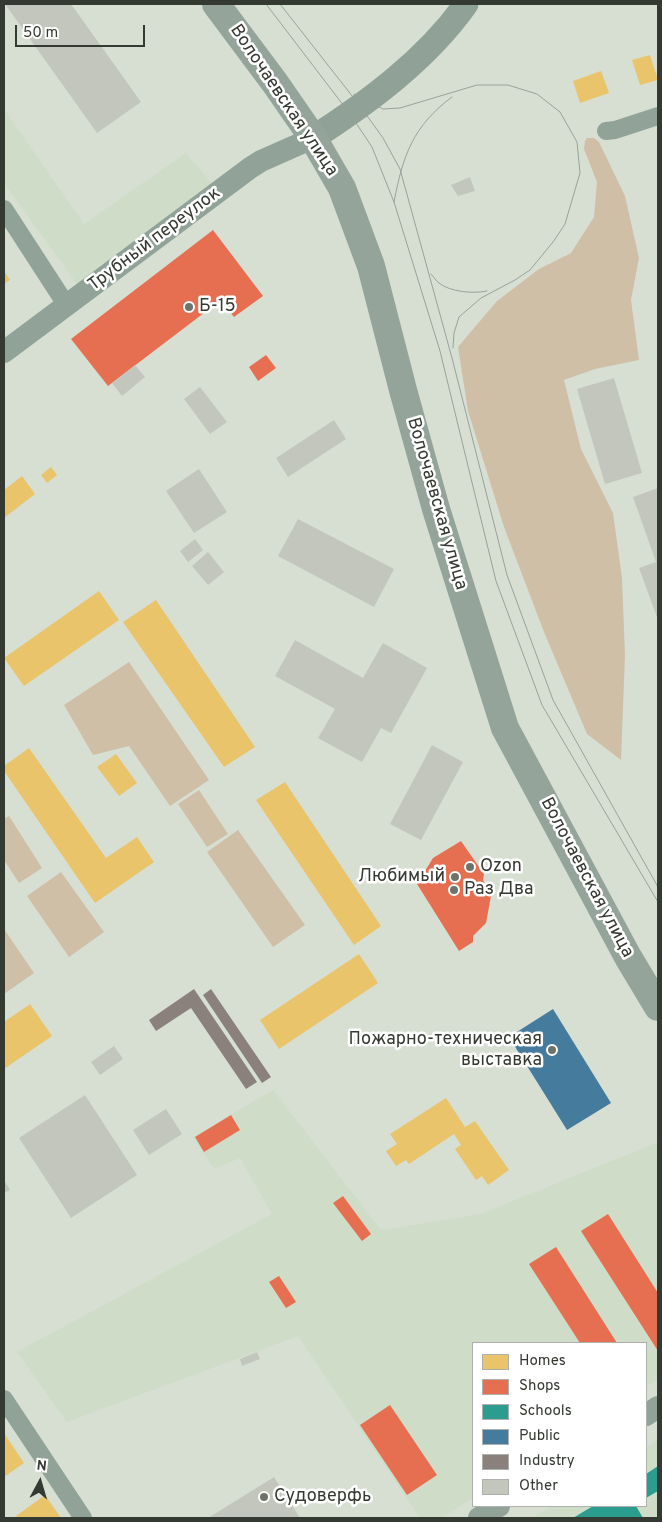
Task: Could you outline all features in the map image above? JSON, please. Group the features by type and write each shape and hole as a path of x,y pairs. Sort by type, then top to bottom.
{"main road":[{"name":"Волочаевская улица","path":"216,4 313,138 342,188 371,266 436,509 505,728 658,1008"},
{"path":"313,138 350,114 404,69 450,26 466,4"}],"street":[{"path":"606,131 615,130 658,116"},
{"name":"Трубный переулок","path":"4,352 250,168 261,161 313,138"},
{"path":"4,209 68,306"},
{"path":"4,1399 83,1518"},
{"path":"647,1414 658,1407"},
{"path":"479,1518 497,1507"}],"shaded area":[{"path":"4,109 84,224 186,153 214,186 77,284 4,183"},
{"path":"587,138 594,138 599,142 625,196 639,258 631,300 639,360 595,369 564,380 581,449 613,513 622,578 625,655 621,760 587,734 544,632 504,527 468,411 458,347 497,301 539,269 571,253 594,217 597,182 584,149"},
{"path":"129,662 209,780 170,806 129,746 93,755 64,705"},
{"path":"199,790 228,834 207,847 178,804"},
{"path":"9,816 42,868 19,883 4,860 4,819"},
{"path":"238,830 305,925 273,947 207,852"},
{"path":"61,872 104,932 69,957 27,896"},
{"path":"4,929 34,973 4,994"},
{"path":"273,1090 381,1230 481,1214 658,1142 658,1379 647,1386 647,1342 472,1342 472,1499 441,1518 420,1518 298,1336 67,1422 17,1352 272,1214 240,1158 214,1169 193,1137"},
{"path":"658,1439 658,1518 532,1518 550,1507 647,1507 647,1446"}],"building: Homes":[{"path":"650,55 658,80 640,85 632,60"},
{"path":"601,71 609,93 580,103 573,81"},
{"path":"4,271 10,280 4,284"},
{"path":"51,467 57,475 47,483 41,475"},
{"path":"22,476 35,494 4,518 4,490"},
{"path":"99,591 119,620 24,686 4,658"},
{"path":"156,600 255,747 224,767 123,622"},
{"path":"29,748 106,858 137,837 154,862 95,903 4,771 4,766"},
{"path":"116,754 137,783 119,796 97,767"},
{"path":"285,782 381,926 354,945 256,800"},
{"path":"359,954 378,983 279,1049 260,1020"},
{"path":"30,1004 52,1036 4,1069 4,1022"},
{"path":"446,1098 465,1127 475,1121 509,1170 488,1185 482,1176 476,1180 455,1149 461,1145 454,1134 409,1164 406,1160 396,1166 386,1151 397,1144 390,1134"},
{"path":"4,1433 24,1463 4,1477"},
{"path":"45,1495 61,1518 18,1518 16,1516"}],"building: Shops":[{"path":"213,230 263,296 234,317 221,300 108,386 71,339"},
{"path":"266,355 276,368 258,381 249,367"},
{"name":"Раз Два","path":"461,841 484,874 483,880 491,896 486,923 473,936 473,942 459,951 417,884 433,858"},
{"path":"231,1115 240,1130 204,1152 195,1137"},
{"path":"343,1196 371,1234 362,1241 333,1203"},
{"path":"608,1214 658,1293 658,1351 581,1231"},
{"path":"556,1247 616,1342 579,1342 529,1264"},
{"path":"279,1276 296,1302 286,1308 269,1282"},
{"path":"390,1405 437,1475 407,1495 360,1425"}],"building: Schools":[{"path":"658,1466 658,1491 647,1497 647,1473"},
{"path":"591,1507 637,1507 643,1518 573,1518"}],"building: Public":[{"path":"553,1009 611,1103 567,1130 509,1037"}],"building: Industry":[{"path":"194,989 257,1082 246,1089 191,1008 156,1031 149,1020"},
{"path":"211,989 271,1077 262,1083 203,995"}],"building: Other":[{"path":"5,4 71,4 141,102 97,133"},
{"path":"470,177 475,191 458,196 451,185"},
{"path":"135,365 145,377 122,396 112,383"},
{"path":"614,378 642,473 605,484 577,389"},
{"path":"200,387 227,422 210,434 184,399"},
{"path":"334,420 346,439 288,477 276,458"},
{"path":"199,469 227,512 194,533 166,491"},
{"path":"658,488 658,620 639,568 656,562 633,497"},
{"path":"298,519 394,569 374,607 278,556"},
{"path":"195,539 203,550 188,562 180,551"},
{"path":"208,552 224,572 208,585 192,566"},
{"path":"295,640 363,678 383,643 427,668 391,733 381,728 362,762 318,738 335,709 275,676"},
{"path":"432,745 463,762 421,840 390,824"},
{"path":"114,1046 123,1059 100,1075 91,1062"},
{"path":"85,1095 137,1175 71,1218 19,1138"},
{"path":"166,1109 182,1134 149,1155 133,1130"},
{"path":"4,1180 10,1190 4,1193"},
{"path":"257,1352 260,1359 242,1366 240,1359"},
{"name":"Судоверфь","path":"274,1477 300,1518 208,1518"}],"tram line":[{"path":"266,4 350,114 372,147 394,202 440,351 496,581 542,705 658,902"},
{"path":"280,4 360,106 383,138 400,169 452,358 507,575 553,700 658,887"},
{"path":"354,94 383,109 400,108 477,85 508,85 537,94 560,112 577,142 580,173 565,224 530,270 481,298 459,317 454,333 453,348"},
{"path":"394,202 401,170 412,143 428,119 452,97"},
{"path":"431,274 438,282 449,288 469,292 487,291"}],"place":[{"name":"Б-15","path":"189,307"},
{"name":"Ozon","path":"470,867"},
{"name":"Любимый","path":"455,877"},
{"name":"Раз Два","path":"454,890"},
{"name":"Пожарно-техническая выставка","path":"552,1050"},
{"name":"Судоверфь","path":"264,1497"}]}
